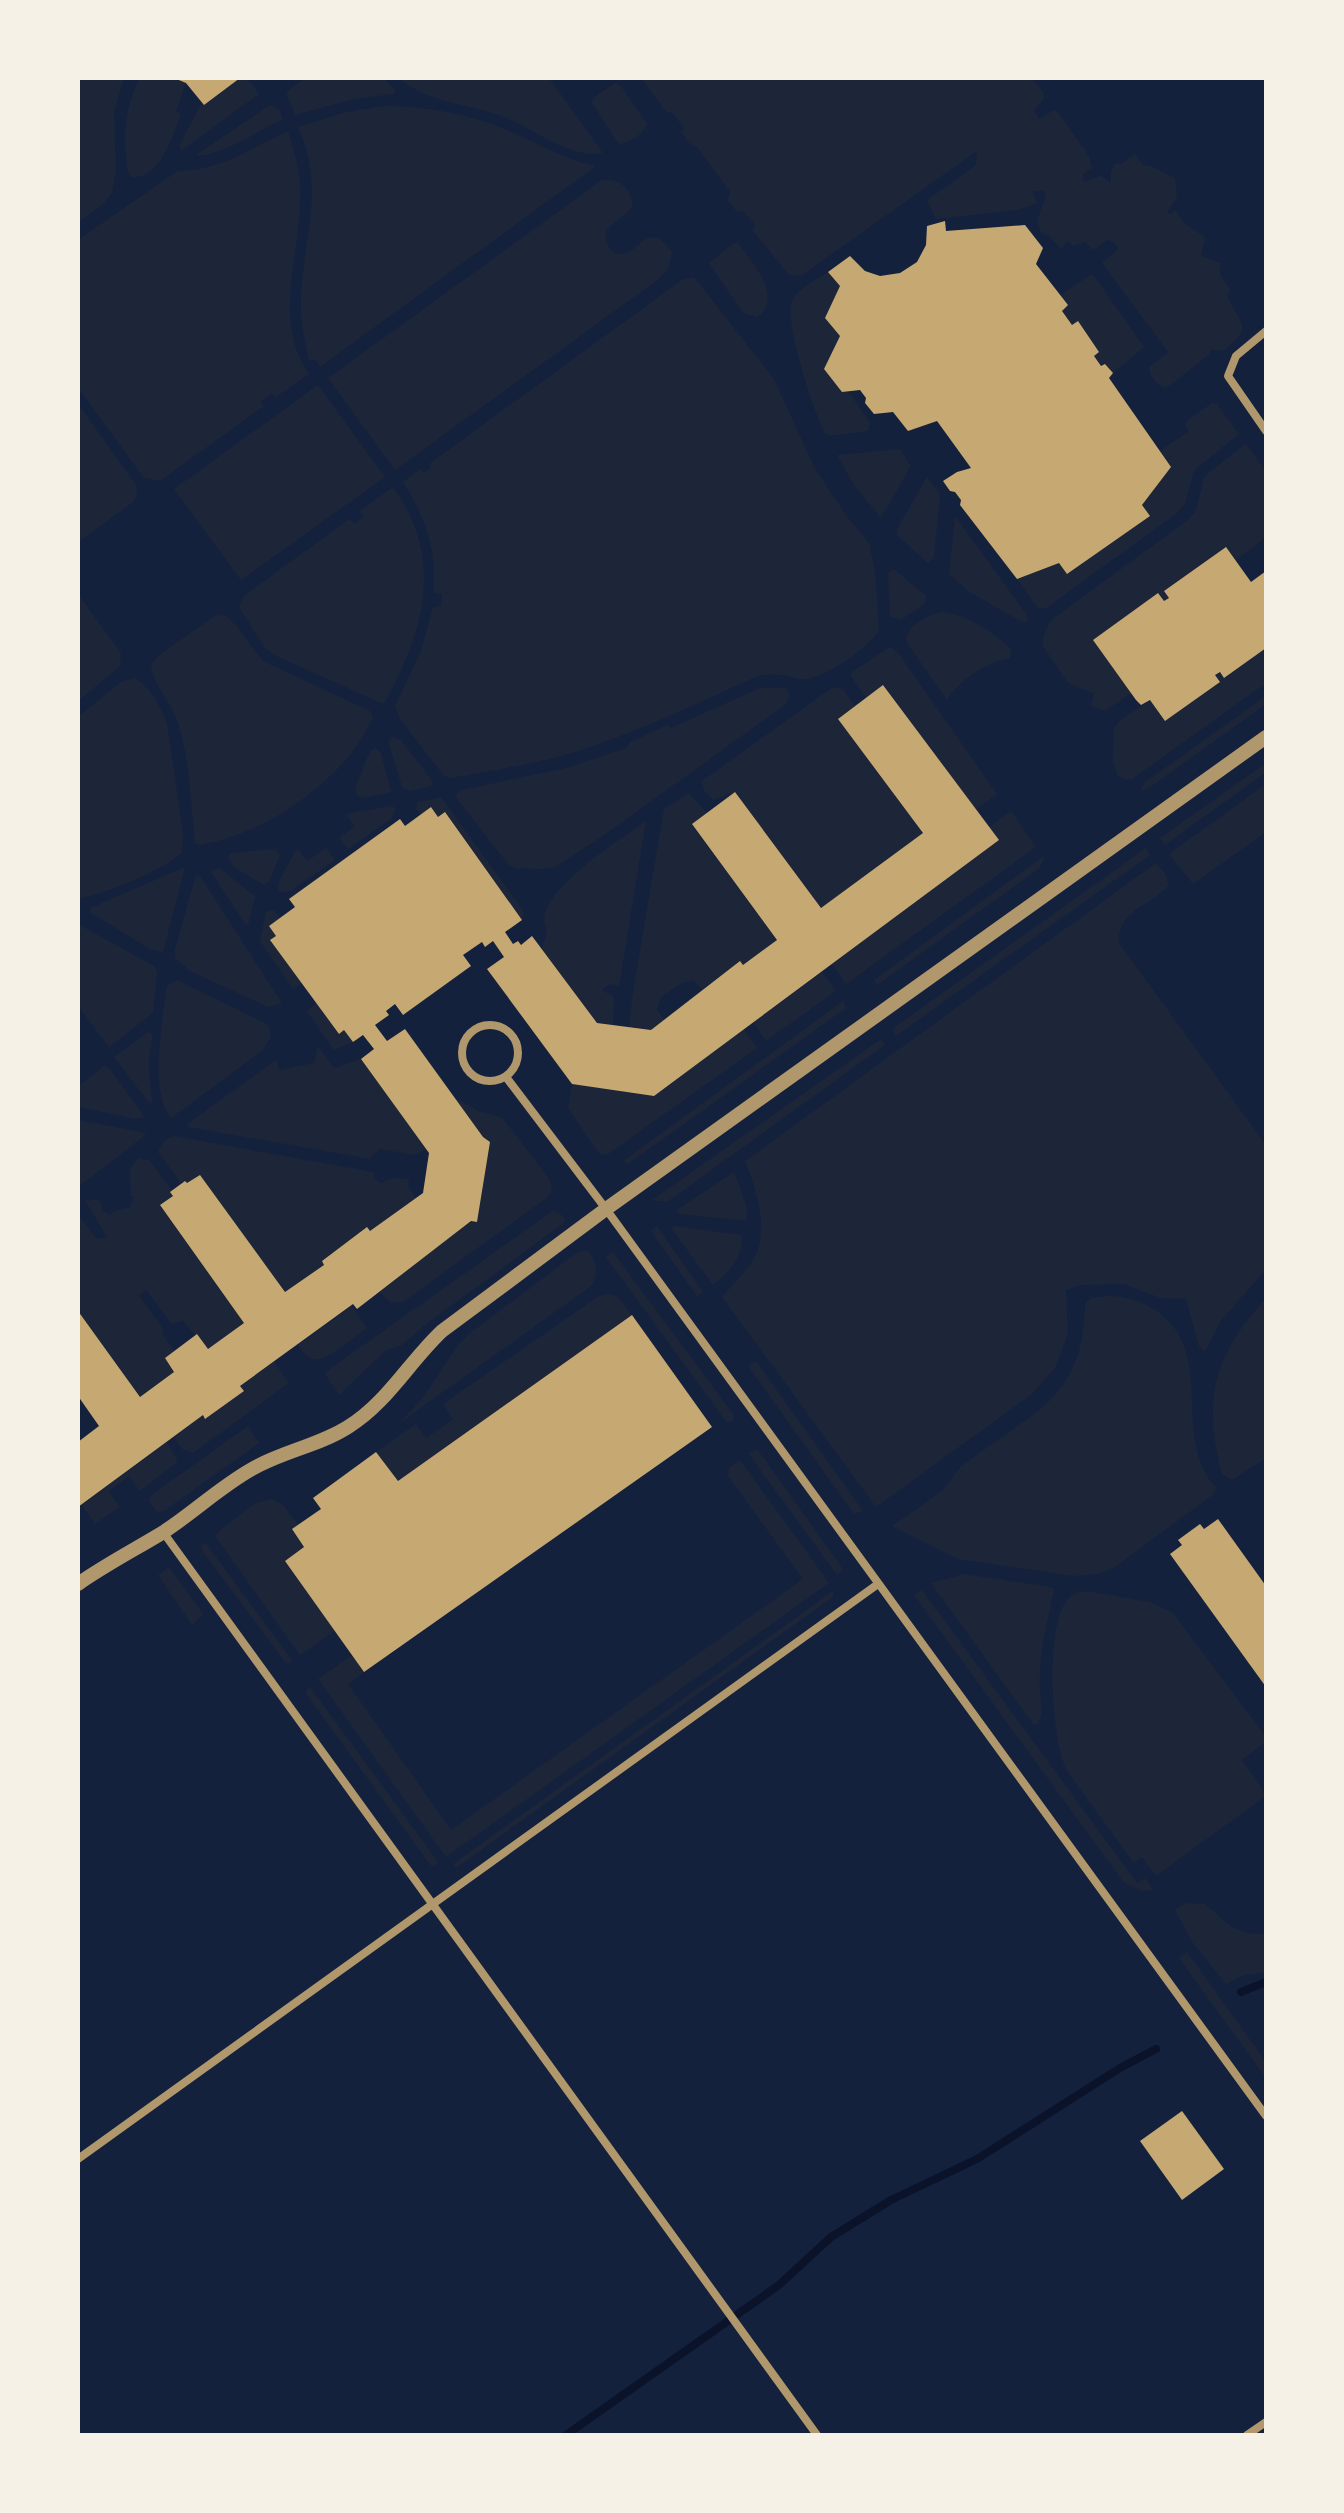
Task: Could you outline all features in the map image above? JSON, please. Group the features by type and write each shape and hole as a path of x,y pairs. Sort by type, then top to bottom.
{"street":[{"path":"1266,331 1236,356 1228,376 1266,431"},
{"path":"78,1584 163,1532 254,1468 277,1456 310,1447 349,1427 398,1382 442,1331 606,1209 1266,737"},
{"path":"485,1025 497,1026 507,1031 516,1042 516,1063 506,1077 484,1081 474,1077 465,1066 463,1046 475,1029 485,1025"},
{"path":"506,1077 606,1209 1266,2116"},
{"path":"163,1532 723,2304 813,2433"},
{"path":"78,2159 878,1584"},
{"path":"1247,2435 1266,2422"}],"shaded area":[{"path":"78,78 124,78 114,112 116,171 112,192 105,202 78,223"},
{"path":"140,78 174,78 186,83 176,111 181,114 164,155 150,172 131,177 126,159 126,124"},
{"path":"240,78 247,78 259,94 182,150 179,146 201,104 204,105"},
{"path":"306,78 383,78 395,90 394,94 354,99 295,115 286,92"},
{"path":"399,78 549,78 603,153 578,152 491,112 423,93"},
{"path":"641,78 1032,78 1044,93 1044,99 1034,110 1039,119 1057,111 1089,156 1092,168 1083,174 1083,182 1101,176 1111,183 1115,163 1121,164 1135,154 1143,165 1175,178 1177,198 1167,212 1170,214 1175,210 1184,223 1205,237 1201,256 1220,263 1221,276 1231,290 1227,294 1242,330 1223,351 1211,350 1209,355 1166,388 1159,385 1149,367 1168,352 1102,263 1119,248 1109,239 1093,250 1085,242 1073,246 1067,241 1061,249 1041,232 1037,221 1046,194 1044,191 1032,191 1037,203 1018,210 936,219 927,200 976,165 977,151 801,276 789,275 753,231 755,225 744,212 736,211 728,200 730,192 697,147 689,143 681,131 684,128 672,112 667,113"},
{"path":"615,83 621,86 647,124 636,137 619,144 592,103 593,98"},
{"path":"270,105 279,109 283,119 228,148 196,155"},
{"path":"385,106 432,109 479,120 596,166 320,367 315,359 309,361 301,315 312,192 311,170 298,127 346,112"},
{"path":"288,131 300,189 290,311 298,354 309,374 276,397 272,393 261,401 264,406 160,481 144,478 78,388 78,240 176,172 230,160"},
{"path":"602,180 623,185 633,204 606,230 611,249 622,254 650,237 656,238 672,252 668,269 659,279 395,470 328,378"},
{"path":"738,243 750,259 767,290 765,309 757,317 743,313 709,263"},
{"path":"828,272 840,286 825,317 840,336 824,369 842,392 848,391 870,423 868,431 830,436 820,423 808,389 791,316 791,305 796,294"},
{"path":"1090,275 1094,276 1144,347 1113,373 1105,364 1101,366 1094,356 1098,352 1077,322 1072,325 1062,311 1068,304 1061,295"},
{"path":"694,277 774,379 815,469 869,543 875,573 879,630 857,653 814,677 802,679 760,675 647,725 578,751 451,778 444,776 400,719 395,706 421,651 433,607 441,606 442,594 433,593 432,549 418,508 403,482 420,469 423,473 431,468 429,464 682,280"},
{"path":"318,385 385,477 241,580 174,489"},
{"path":"1212,403 1217,404 1239,434 1194,470 1185,504 1176,514 1046,608 1038,608 1017,579 1059,563 1149,516 1142,505 1171,467 1160,451 1189,431 1185,425 1187,421"},
{"path":"78,404 136,485 137,496 132,503 78,542"},
{"path":"1244,445 1266,472 1266,537 1236,560 1225,547 1164,591 1169,598 1164,601 1131,693 1105,711 1091,706 1094,694 1068,683 1043,646 1050,621 1189,519 1196,511 1204,477"},
{"path":"900,449 911,466 881,518 854,485 837,455"},
{"path":"927,477 940,494 934,557 928,563 897,535 897,529"},
{"path":"393,487 409,514 419,541 424,568 423,595 410,649 399,676 385,702 381,703 274,655 265,648 239,607 244,596 349,519 354,524 364,517 360,511"},
{"path":"955,516 1027,615 1027,621 1022,622 968,591 949,574"},
{"path":"894,569 926,596 924,604 901,620 890,616 888,573"},
{"path":"78,594 121,653 120,666 78,701"},
{"path":"942,612 979,625 1011,649 1010,658 974,673 947,700 907,643 906,636 921,620"},
{"path":"222,614 229,618 265,662 370,711 373,718 350,755 301,800 262,824 199,845 195,843 183,740 172,710 155,680 151,664 159,655"},
{"path":"890,647 899,654 997,794 976,810 884,685 866,698 851,676 852,672"},
{"path":"1266,648 1266,683 1132,779 1117,775 1113,760 1114,729 1118,722 1150,700 1165,721 1220,682 1215,675 1220,672 1225,678"},
{"path":"134,678 154,698 167,723 183,834 182,853 133,881 78,898 78,717 121,682"},
{"path":"833,687 843,689 855,706 838,719 923,833 821,908 735,792 714,800 704,791 702,781"},
{"path":"760,688 786,688 790,695 785,705 555,867 515,868 508,864 457,799 456,794 462,790 566,768 627,748 630,742 668,725 671,728"},
{"path":"1266,696 1266,704 1141,791 1144,783"},
{"path":"394,737 401,740 433,782 432,786 409,791 402,787 389,744"},
{"path":"375,748 381,753 391,792 364,798 357,796 355,788 370,751"},
{"path":"1266,763 1266,772 1165,845 1160,838"},
{"path":"1266,784 1266,832 1193,884 1169,854"},
{"path":"689,793 708,814 692,825 777,940 702,989 693,980 680,984 661,997 657,1010 665,1020 651,1030 629,1027 664,809"},
{"path":"441,797 524,912 522,920 445,813 438,817 431,807 421,815 416,809 417,802"},
{"path":"391,806 396,808 391,819 348,849 339,838 355,826 345,814"},
{"path":"1011,811 1036,847 846,984 832,964 998,841 989,827"},
{"path":"646,821 619,986 609,984 602,990 614,997 613,1025 597,1023 542,949 547,930 545,916 563,885 599,854"},
{"path":"326,848 335,860 292,890 282,893 278,889 296,850 307,861"},
{"path":"1146,848 1150,855 896,1036 892,1029"},
{"path":"275,849 280,855 269,882 264,885 234,867 228,858 230,853"},
{"path":"1045,855 1040,868 877,985 874,980"},
{"path":"1156,863 1165,873 1169,885 1129,916 1123,923 1119,943 1266,1145 1266,1269 1220,1322 1205,1352 1199,1346 1186,1299 1160,1298 1124,1284 1081,1285 1066,1290 1068,1334 1055,1368 1032,1394 876,1507 722,1297 753,1260 761,1235 758,1202 745,1161"},
{"path":"185,867 163,952 150,949 91,913 90,909 95,906"},
{"path":"221,869 255,896 246,925 211,872"},
{"path":"196,874 282,1003 268,1007 190,971 175,958"},
{"path":"274,910 280,918 269,926 276,936 271,940 302,983 293,989 260,941 266,912"},
{"path":"78,924 154,966 157,972 153,1013 109,1047 78,1006"},
{"path":"822,972 836,991 766,1041 753,1022"},
{"path":"177,980 268,1025 271,1037 263,1050 171,1118 160,1091 159,1055 167,986"},
{"path":"843,1001 846,1008 628,1164 623,1161"},
{"path":"316,1003 338,1034 344,1030 353,1042 334,1050 307,1011"},
{"path":"744,1029 757,1048 608,1154 598,1152 568,1108 572,1084 654,1096"},
{"path":"148,1032 153,1034 148,1063 150,1104 114,1057"},
{"path":"881,1039 885,1045 667,1202 652,1200"},
{"path":"318,1046 334,1068 361,1059 426,1149 415,1155 379,1149 370,1159 188,1127 187,1124 276,1060 279,1070 314,1063"},
{"path":"104,1066 110,1069 145,1117 136,1119 78,1107 78,1086"},
{"path":"454,1097 480,1112 502,1117 550,1180 552,1192 403,1302 391,1303 379,1292 396,1280 394,1277 471,1221 477,1222 490,1142"},
{"path":"78,1120 146,1133 78,1187"},
{"path":"174,1136 373,1172 381,1183 393,1178 409,1179 408,1186 416,1198 322,1260 324,1265 285,1292 200,1175 181,1183 158,1152 165,1140"},
{"path":"138,1158 149,1160 171,1189 173,1196 160,1206 244,1323 208,1349 183,1321 172,1324 146,1290 139,1296 175,1351 165,1358 174,1372 140,1397 78,1311 78,1215 97,1239 107,1237 85,1201 98,1199 101,1210 110,1215 129,1208 135,1197 131,1195 130,1169"},
{"path":"734,1172 747,1208 746,1221 679,1214 677,1210"},
{"path":"554,1210 563,1216 565,1222 402,1345 385,1351 339,1395 324,1373"},
{"path":"657,1226 703,1292 697,1296 651,1231"},
{"path":"673,1226 742,1235 738,1257 713,1285 672,1229"},
{"path":"587,1250 596,1267 591,1286 401,1422 469,1334 578,1252"},
{"path":"613,1252 733,1414 733,1420 727,1423 606,1257"},
{"path":"599,1296 617,1296 632,1315 398,1481 376,1452 416,1424 426,1438 453,1419 443,1404"},
{"path":"1110,1296 1131,1299 1150,1307 1178,1333 1191,1376 1196,1446 1203,1468 1216,1487 1214,1494 1115,1567 1099,1574 1074,1576 958,1559 892,1526 942,1490 962,1466 1048,1402 1075,1364 1082,1337 1085,1304 1091,1298"},
{"path":"1266,1298 1266,1458 1232,1480 1222,1474 1213,1423 1213,1400 1217,1379 1234,1339"},
{"path":"352,1306 367,1328 324,1358 308,1357 298,1345"},
{"path":"756,1361 863,1511 854,1514 748,1366"},
{"path":"274,1362 289,1383 193,1453 182,1449 174,1437 203,1415 206,1419 243,1391 240,1386"},
{"path":"248,1426 259,1443 164,1511 157,1512 149,1501 150,1496"},
{"path":"167,1442 178,1462 140,1491 129,1476 109,1491 120,1507 95,1524 82,1505"},
{"path":"758,1450 843,1569 837,1575 748,1453"},
{"path":"740,1460 829,1583 446,1857 318,1679 354,1654 364,1672 348,1684 451,1830 803,1579 728,1476 729,1468"},
{"path":"272,1499 283,1505 298,1525 292,1530 304,1547 285,1561 336,1630 300,1655 216,1537 255,1503"},
{"path":"205,1542 292,1660 289,1663 285,1662 203,1552 201,1546"},
{"path":"169,1567 203,1614 192,1625 158,1575"},
{"path":"964,1574 1054,1589 1042,1653 1042,1713 1038,1724 1033,1724 931,1583"},
{"path":"922,1590 1137,1883 1145,1878 1153,1890 1142,1891 1124,1883 914,1595"},
{"path":"833,1591 833,1597 456,1868 453,1864"},
{"path":"1086,1591 1150,1602 1172,1612 1266,1737 1264,1743 1242,1760 1264,1795 1156,1876 1142,1857 1134,1863 1067,1771 1061,1756 1054,1709 1056,1631 1061,1611 1069,1598"},
{"path":"310,1687 438,1862 435,1865 431,1866 307,1695"},
{"path":"1186,1903 1205,1904 1238,1930 1266,1934 1266,1972 1241,1976 1226,1984 1193,1943 1175,1910"},
{"path":"1187,1952 1266,2062 1266,2078 1179,1958"}],"building":[{"path":"174,78 240,78 204,105 186,83"},
{"path":"945,221 946,231 1025,225 1043,248 1036,264 1068,305 1062,311 1072,325 1078,321 1099,352 1094,356 1101,366 1105,364 1113,373 1109,378 1171,467 1142,505 1150,516 1067,574 1059,563 1017,579 960,505 961,500 955,492 950,491 943,481 971,468 937,421 908,431 893,412 874,414 860,390 842,392 824,369 840,336 825,318 840,286 828,272 850,256 865,271 880,276 900,273 917,262 926,245 927,226"},
{"path":"1226,547 1251,582 1266,571 1266,648 1224,678 1220,672 1215,675 1220,682 1165,721 1150,700 1141,705 1136,700 1093,640 1158,593 1164,601 1169,598 1164,591"},
{"path":"883,685 999,840 654,1096 572,1084 487,969 504,957 493,941 485,947 482,942 463,955 471,966 403,1015 395,1004 386,1011 389,1015 375,1025 387,1041 405,1029 483,1137 490,1142 477,1222 471,1221 357,1309 353,1304 240,1386 244,1391 205,1419 203,1415 78,1507 78,1442 99,1426 78,1396 78,1311 140,1397 174,1372 165,1358 197,1334 208,1349 244,1323 160,1205 173,1196 170,1192 200,1175 285,1292 324,1265 322,1261 367,1227 370,1231 423,1193 429,1153 361,1059 374,1049 363,1035 353,1042 344,1030 339,1034 270,940 276,936 269,926 295,907 289,899 400,819 405,826 431,807 438,817 445,812 522,920 505,932 513,944 518,941 521,945 532,936 597,1023 651,1030 740,961 743,965 777,940 692,824 735,792 821,908 923,833 838,719"},
{"path":"632,1315 712,1427 364,1672 285,1561 304,1547 292,1529 321,1509 313,1498 376,1452 398,1481"},
{"path":"1218,1519 1266,1586 1266,1687 1170,1554 1182,1545 1178,1540 1200,1524 1204,1529"},
{"path":"1182,2111 1224,2169 1182,2200 1140,2141"}],"waterway":[{"path":"1241,1992 1266,1982"},
{"path":"566,2435 779,2285 831,2237 891,2200 977,2159 1120,2068 1156,2049"}]}
